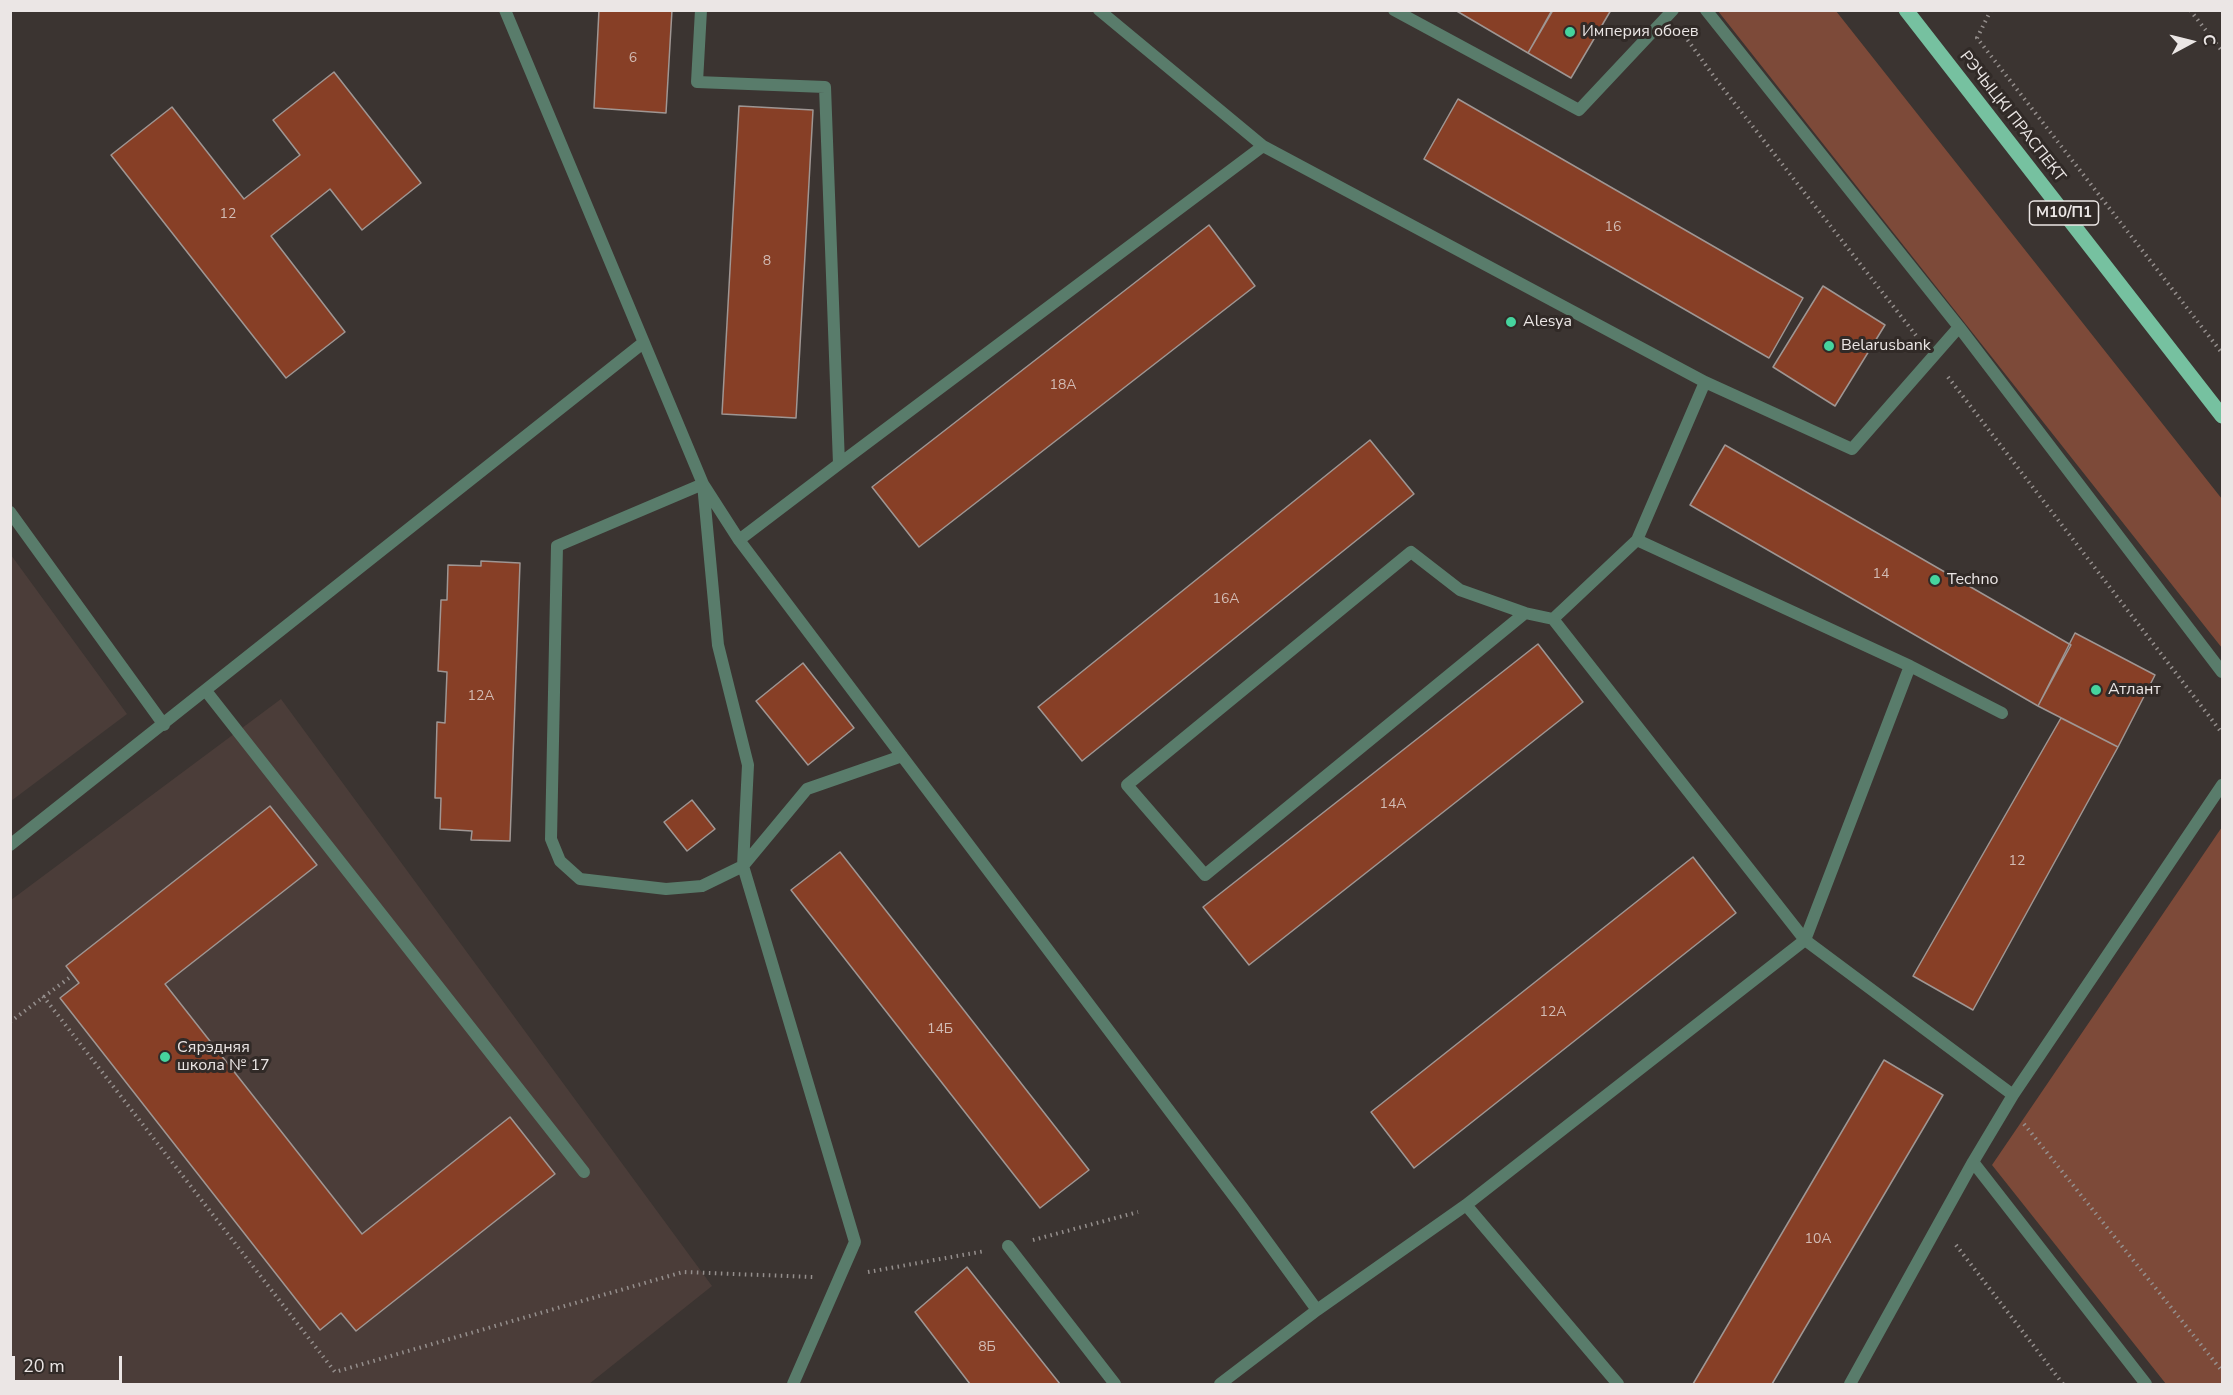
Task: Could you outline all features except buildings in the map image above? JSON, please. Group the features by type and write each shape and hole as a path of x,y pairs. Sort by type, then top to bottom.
{"main road":[{"name":"РЭЧЫЦКІ ПРАСПЕКТ","path":"1906,10 2223,416"}],"lane":[{"path":"505,10 703,484 739,540 1242,1207 1317,1310"},
{"path":"701,10 697,82 825,87 839,464"},
{"path":"1099,10 1263,146 1705,382 1852,449 1959,327"},
{"path":"1394,10 1580,110 1673,10"},
{"path":"1706,10 1959,327 2223,672"},
{"path":"739,540 1263,146"},
{"path":"10,845 206,692 643,343"},
{"path":"1553,618 1637,540 1705,382"},
{"path":"703,484 718,645 748,765 743,866 855,1242 793,1384"},
{"path":"703,484 557,546 551,839 560,861 580,879 666,889 702,885 743,866 807,789 902,756"},
{"path":"10,512 164,725"},
{"path":"1637,540 1910,666 2002,713"},
{"path":"1525,613 1205,875 1127,785 1412,552 1460,590 1525,613 1553,618 1805,940 2013,1095"},
{"path":"1220,1384 1317,1310 1466,1205 1805,940 1910,666"},
{"path":"206,692 584,1172"},
{"path":"1850,1384 1972,1162 2013,1095 2223,785"},
{"path":"1972,1162 2145,1384"},
{"path":"1466,1205 1618,1384"},
{"path":"1008,1246 1115,1384"}],"path":[{"path":"1991,10 1977,38 2223,353"},
{"path":"2190,10 2223,51"},
{"path":"10,1022 73,975"},
{"path":"43,996 335,1372 682,1272 839,1278 1008,1246 1138,1212"},
{"path":"2024,1123 2223,1371"},
{"path":"1954,1242 2063,1384"}],"shaded area":[{"path":"1718,11 1836,11 2222,499 2222,648"},
{"path":"11,555 127,714 10,801"},
{"path":"281,699 712,1286 589,1384 11,1384 11,900"},
{"path":"2222,827 2222,1384 2166,1384 1992,1165"}],"place":[{"name":"Империя обоев","path":"1570,32"},
{"name":"Alesya","path":"1511,322"},
{"name":"Belarusbank","path":"1829,346"},
{"name":"Techno","path":"1935,580"},
{"name":"Атлант","path":"2096,690"},
{"name":"Сярэдняя школа № 17","path":"165,1057"}]}
